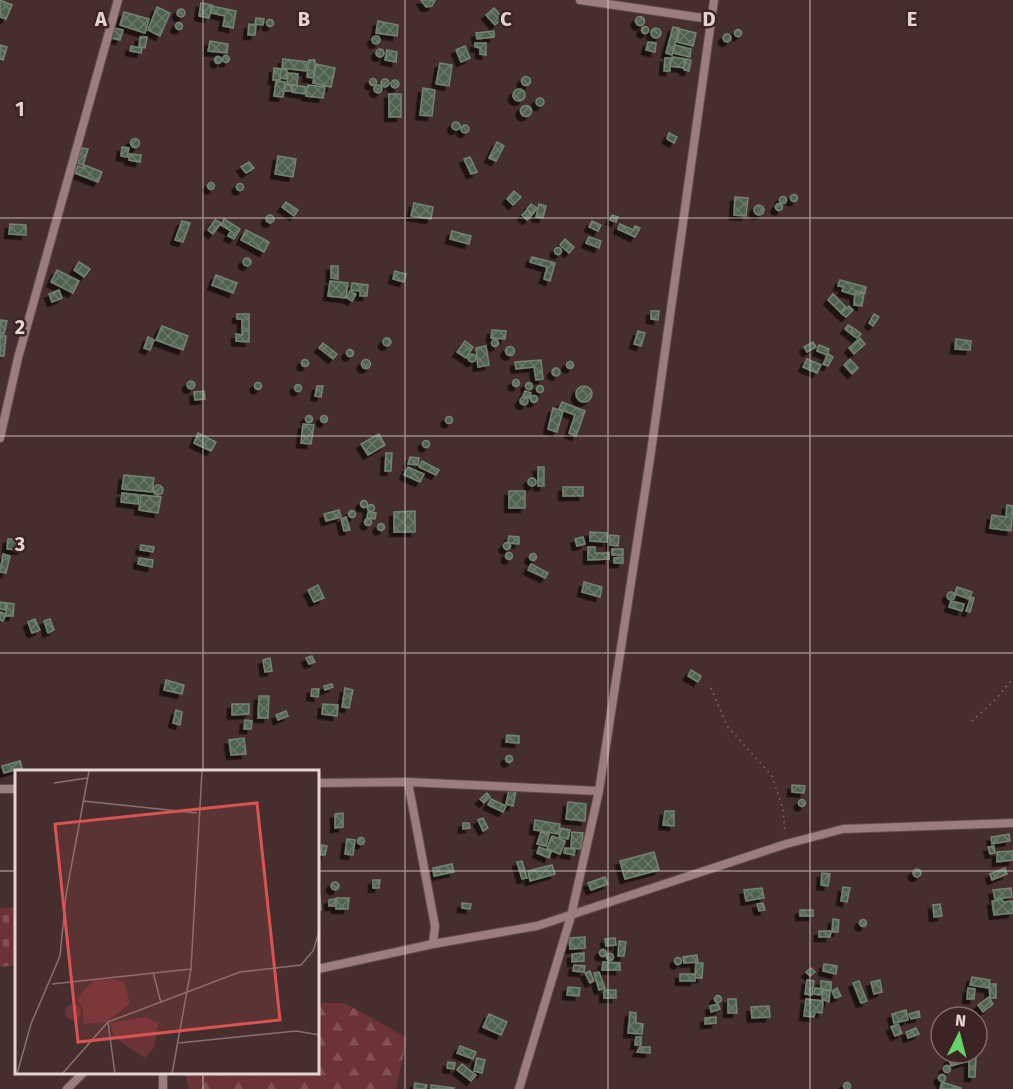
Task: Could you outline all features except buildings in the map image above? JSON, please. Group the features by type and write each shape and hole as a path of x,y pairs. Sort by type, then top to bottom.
{"street":[{"path":"0,438 21,347 118,0"},
{"path":"580,0 710,19"},
{"path":"519,1089 571,916 599,791 651,452 714,0"},
{"path":"320,783 408,782 599,791"},
{"path":"408,782 435,926 433,944"},
{"path":"320,969 433,944 537,926 786,844 843,829 1013,823"},
{"path":"67,1089 82,1074"}],"path":[{"path":"972,721 997,698 1013,678"},
{"path":"711,688 727,726 772,776 783,809 786,844"}],"green space":[{"path":"15,907 15,965 0,967 0,908"},
{"path":"320,1003 345,1003 407,1038 396,1089 189,1089 185,1074 320,1074"}]}
